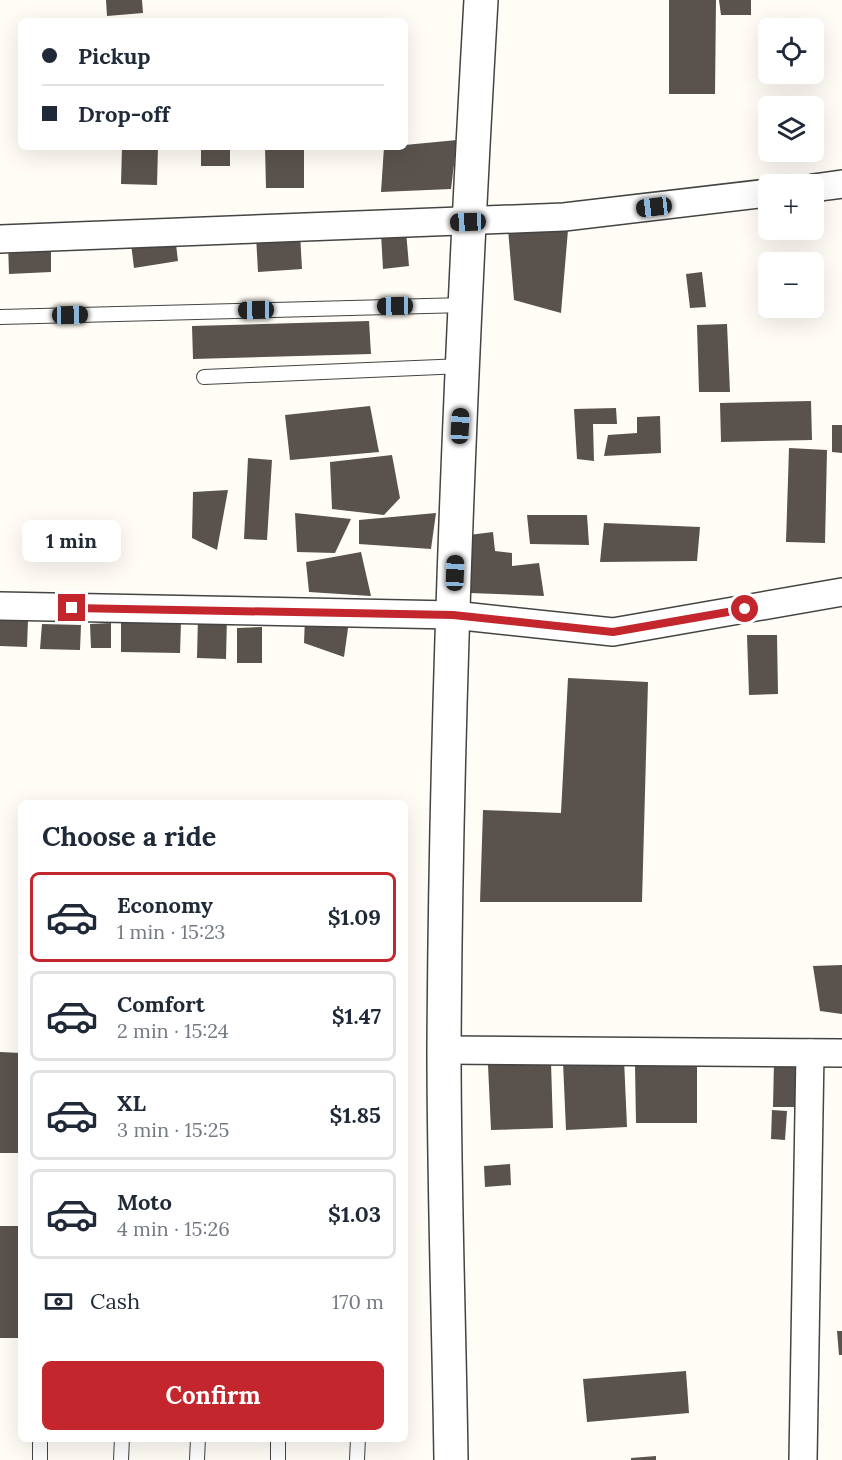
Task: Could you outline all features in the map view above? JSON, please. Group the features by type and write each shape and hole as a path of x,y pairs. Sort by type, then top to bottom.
{"street":[{"path":"451,1460 444,1050 453,615 468,222 481,0"},
{"path":"824,186 842,184"},
{"path":"0,239 564,217 758,194"},
{"path":"0,606 453,615 613,632 842,592"},
{"path":"444,1050 842,1053"},
{"path":"803,1460 810,1053"}],"lane":[{"path":"0,317 465,305"},
{"path":"204,377 463,366"},
{"path":"40,1442 40,1460"},
{"path":"122,1442 122,1460"},
{"path":"197,1460 198,1442"},
{"path":"278,1442 278,1460"},
{"path":"357,1460 358,1442"}],"building":[{"path":"106,0 142,0 143,13 107,16"},
{"path":"669,0 716,0 715,94 669,94"},
{"path":"719,0 751,0 751,15 721,15"},
{"path":"457,140 451,189 381,192 384,150 408,150 408,145"},
{"path":"122,150 158,150 157,185 121,184"},
{"path":"201,150 230,150 230,166 201,166"},
{"path":"265,150 304,150 304,188 266,188"},
{"path":"508,229 568,230 561,313 514,300"},
{"path":"406,231 409,266 383,269 381,233"},
{"path":"300,233 302,269 258,272 256,236"},
{"path":"175,236 178,261 134,268 131,243"},
{"path":"51,242 51,272 9,274 8,243"},
{"path":"702,272 706,307 690,308 686,274"},
{"path":"369,321 371,354 193,359 192,326"},
{"path":"727,324 730,392 699,392 697,325"},
{"path":"811,401 812,440 721,442 720,403"},
{"path":"370,406 379,452 290,460 285,415"},
{"path":"616,408 617,424 593,424 594,461 577,459 574,409"},
{"path":"660,416 661,453 604,456 608,435 637,433 637,417"},
{"path":"832,425 842,425 842,453 832,452"},
{"path":"789,448 827,450 825,543 786,542"},
{"path":"392,455 400,498 384,515 332,509 330,462"},
{"path":"248,458 272,460 267,540 244,539"},
{"path":"228,490 217,550 192,538 193,492"},
{"path":"295,513 351,519 335,553 297,552"},
{"path":"436,513 431,549 359,544 359,520"},
{"path":"527,515 587,515 589,545 530,544"},
{"path":"604,523 700,527 697,561 600,562"},
{"path":"493,532 495,551 512,553 512,566 539,563 544,596 470,593 469,535"},
{"path":"361,552 371,596 309,592 306,562"},
{"path":"198,616 227,616 226,659 197,658"},
{"path":"305,617 349,621 344,657 304,643"},
{"path":"0,619 28,620 27,647 0,646"},
{"path":"121,621 181,622 180,653 121,652"},
{"path":"111,623 111,648 91,648 90,624"},
{"path":"42,624 81,625 80,650 40,649"},
{"path":"262,627 262,663 237,663 237,628"},
{"path":"747,635 777,635 778,694 749,695"},
{"path":"568,678 648,682 642,902 480,902 483,810 561,813"},
{"path":"842,965 842,1014 820,1011 813,966"},
{"path":"0,1052 18,1053 18,1153 0,1153"},
{"path":"624,1059 627,1127 566,1130 563,1062"},
{"path":"774,1061 798,1061 798,1107 773,1107"},
{"path":"551,1062 553,1128 491,1130 488,1065"},
{"path":"635,1065 697,1065 697,1123 636,1123"},
{"path":"772,1110 787,1111 785,1140 771,1139"},
{"path":"510,1164 511,1185 485,1187 484,1166"},
{"path":"0,1226 18,1226 18,1338 0,1338"},
{"path":"837,1331 842,1331 842,1355 839,1355"},
{"path":"686,1371 689,1413 587,1422 583,1379"},
{"path":"656,1456 656,1460 631,1460 631,1458"}],"route":[{"path":"72,608 453,615 613,632 745,609"}]}
